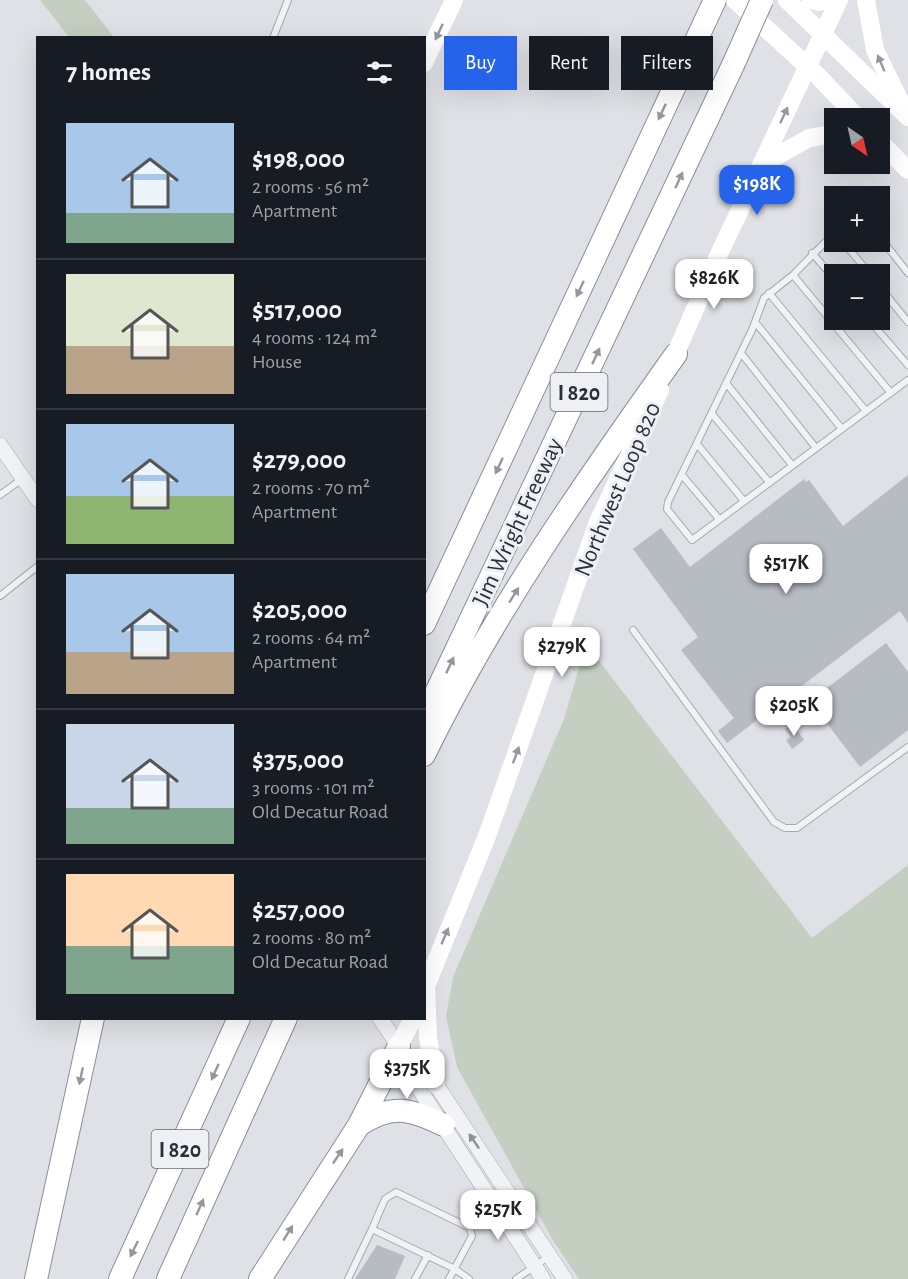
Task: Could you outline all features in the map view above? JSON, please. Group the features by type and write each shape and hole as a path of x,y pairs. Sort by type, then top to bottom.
{"highway":[{"name":"Jim Wright Freeway","path":"426,620 715,0"},
{"name":"Jim Wright Freeway","path":"426,714 762,0"},
{"path":"426,752 452,698 506,608 612,443 676,354"},
{"path":"36,1279 93,1020"},
{"name":"I 820","path":"120,1279 238,1020"},
{"name":"I 820","path":"168,1279 285,1020"},
{"path":"260,1279 404,1054"},
{"path":"359,1125 378,1113 412,1110 444,1125"}],"main road":[{"path":"426,59 454,0"},
{"path":"735,0 808,66 848,108"},
{"path":"787,0 908,116"},
{"path":"811,0 819,3 824,0"},
{"name":"Northwest Loop 820","path":"426,987 487,836 598,522 839,0"},
{"path":"866,0 875,50 908,116"},
{"path":"761,165 809,138 824,136"},
{"path":"890,153 908,170"},
{"path":"426,1005 428,1036 436,1085"},
{"path":"404,1054 412,1020"}],"street":[{"path":"0,445 36,497"},
{"path":"381,1020 404,1054 410,1075 543,1279"},
{"path":"404,1054 423,1065 565,1279"}],"lane":[{"path":"274,36 288,0"},
{"path":"824,242 793,275 764,297 741,353 667,509 692,540 908,380"},
{"path":"890,250 908,273"},
{"path":"851,252 862,264"},
{"path":"813,253 824,266"},
{"path":"793,275 891,393"},
{"path":"770,293 866,411"},
{"path":"890,300 908,322"},
{"path":"755,322 842,429"},
{"path":"878,330 908,365"},
{"path":"741,353 816,448"},
{"path":"726,383 792,465"},
{"path":"712,414 769,482"},
{"path":"697,444 744,501"},
{"path":"682,475 719,519"},
{"path":"0,495 23,479"},
{"path":"0,596 36,568"},
{"path":"633,630 774,822 785,828 797,828 908,747"},
{"path":"348,1279 385,1199 396,1192 427,1206 455,1224 470,1228 472,1236 449,1279"},
{"path":"409,1206 413,1199"},
{"path":"424,1213 427,1206"},
{"path":"372,1229 409,1242 425,1254 469,1279"},
{"path":"415,1279 425,1254 425,1245"},
{"path":"437,1260 440,1252"},
{"path":"516,1279 549,1256"}],"green space":[{"path":"40,0 85,0 113,36 68,36"},
{"path":"586,644 812,938 908,865 908,1279 579,1279 554,1242 457,1067 446,1016 453,977 564,719"}],"building":[{"path":"908,475 908,623 900,611 727,743 718,731 734,718 681,650 698,637 633,549 661,528 690,567 804,479 806,482 809,480 843,526"},
{"path":"886,643 908,672 908,730 860,767 810,701"},
{"path":"793,724 804,740 792,749 786,740 791,737 785,729"},
{"path":"377,1245 405,1256 395,1279 355,1279"}]}
